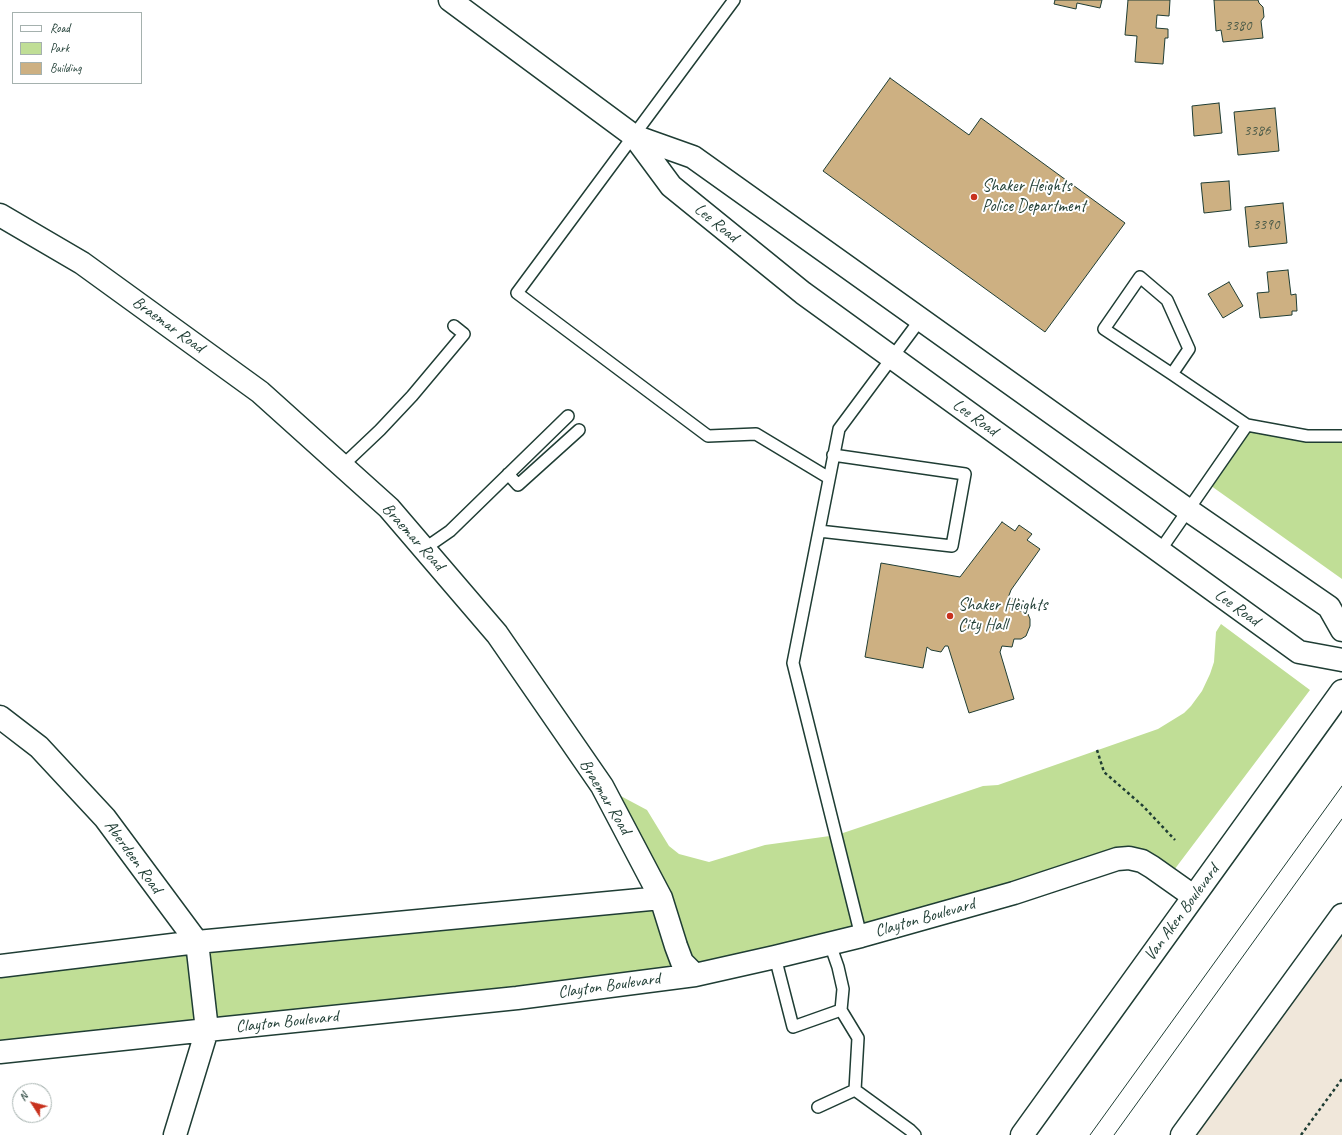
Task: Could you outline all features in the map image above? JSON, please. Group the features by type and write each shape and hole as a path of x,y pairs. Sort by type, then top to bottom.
{"street":[{"name":"Lee Road","path":"450,0 634,136 693,157 1188,510 1329,607 1342,630"},
{"name":"Lee Road","path":"634,136 671,186 803,293 1299,652 1342,660"},
{"name":"Braemar Road","path":"0,216 82,263 260,392 389,508 497,634 602,786 662,898 682,962 695,975"},
{"name":"Van Aken Boulevard","path":"1022,1135 1342,691"},
{"name":"Aberdeen Road","path":"0,717 39,747 105,818 197,942"},
{"name":"Clayton Boulevard","path":"0,1052 517,998 695,975 861,936 1014,893 1117,859 1129,858 1142,861 1152,866 1194,896"},
{"path":"0,966 197,942 662,898"},
{"path":"1182,1135 1342,915"},
{"path":"175,1135 207,1030 197,942"}],"lane":[{"path":"734,0 517,293 708,436 756,434 829,478"},
{"path":"1172,374 1189,349 1167,300 1140,277 1104,329 1247,425 1308,436 1342,436"},
{"path":"861,936 793,663 839,429 920,320"},
{"path":"342,466 380,430 412,396 464,334 454,326"},
{"path":"424,549 450,531 568,416"},
{"path":"1159,552 1247,425"},
{"path":"508,474 518,485 579,430"},
{"path":"819,531 952,546 965,474 833,455"},
{"path":"830,944 844,989 841,1010 858,1038 855,1090"},
{"path":"775,957 792,1027 841,1010"},
{"path":"818,1107 855,1090"},
{"path":"855,1090 915,1135"}],"path":[{"path":"1097,750 1104,772 1143,806 1175,840"},
{"path":"1301,1135 1342,1079"}],"shaded area":[{"path":"1342,915 1342,1135 1182,1135"}],"green space":[{"path":"1247,425 1342,436 1342,579 1207,483"},
{"path":"1221,624 1310,690 1168,878 1142,861 775,957 0,1052 0,966 661,898 602,786 647,810 669,846 679,854 709,862 765,845 837,835 983,786 998,785 1158,729 1184,713 1202,691 1214,662 1216,632"}],"building":[{"path":"1055,0 1102,0 1100,8 1077,3 1076,9 1054,4"},
{"path":"1128,0 1170,0 1169,16 1157,15 1156,28 1168,29 1168,38 1165,38 1163,64 1135,62 1137,36 1125,35"},
{"path":"1214,0 1258,0 1263,7 1264,17 1261,21 1263,38 1223,42 1221,30 1216,31"},
{"name":"Shaker Heights Police Department","path":"890,78 969,135 981,118 1125,223 1045,332 823,171"},
{"path":"1219,103 1222,133 1194,136 1192,106"},
{"path":"1275,108 1279,151 1238,155 1234,112"},
{"path":"1229,181 1231,210 1204,213 1201,183"},
{"path":"1283,203 1287,243 1249,247 1245,207"},
{"path":"1288,270 1291,295 1296,294 1297,311 1292,311 1292,315 1260,318 1257,293 1269,292 1267,272"},
{"path":"1229,282 1243,306 1223,318 1208,294"},
{"name":"Shaker Heights City Hall","path":"1002,522 1015,531 1019,525 1032,534 1027,540 1040,549 1011,590 1008,598 1019,599 1018,610 1028,614 1030,626 1026,636 1021,639 1014,639 1012,647 1002,646 1000,652 1014,699 969,713 948,646 945,646 941,652 931,650 927,647 923,668 865,657 881,563 960,577"}],"tram line":[{"path":"1090,1135 1342,786"},
{"path":"1114,1135 1342,819"}],"place":[{"name":"Shaker Heights Police Department","path":"974,197"},
{"name":"Shaker Heights City Hall","path":"950,616"}]}
